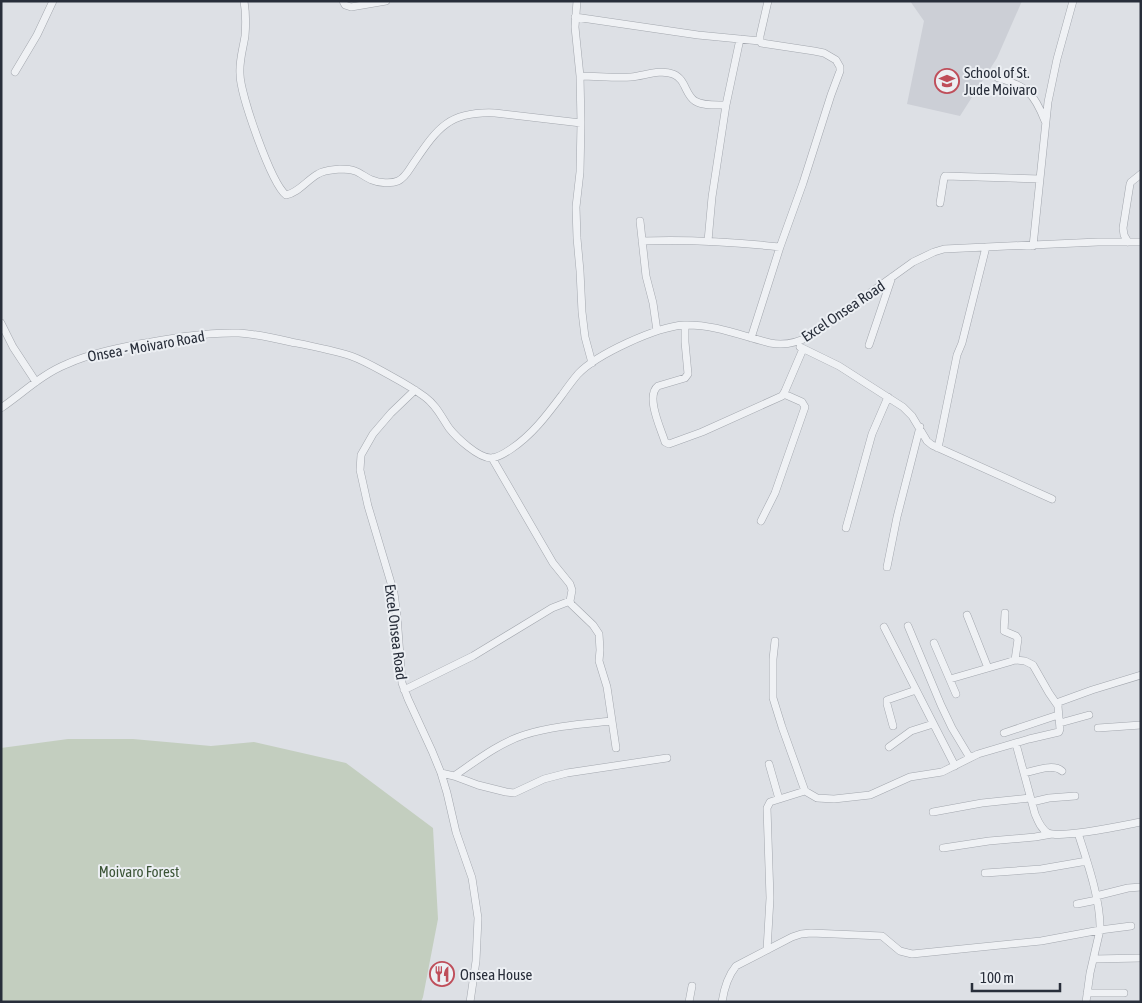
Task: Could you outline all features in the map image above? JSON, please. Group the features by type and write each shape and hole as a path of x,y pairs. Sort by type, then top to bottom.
{"street":[{"path":"14,72 37,35 53,1"},
{"path":"244,1 246,27 240,67 241,86 248,114 264,154 281,189 286,195 292,194 319,174 329,170 353,170 372,180 398,181 404,176 439,129 454,120 470,114 495,113 581,123"},
{"path":"343,1 348,6 386,1"},
{"path":"576,1 575,17 580,76 581,123 580,172 576,207 577,238 585,337 592,363"},
{"path":"760,41 768,1"},
{"path":"1033,246 1045,121 1054,74 1074,1"},
{"path":"575,17 680,33 760,41 766,44 824,53 836,60 840,67 751,338"},
{"path":"708,241 712,197 726,105 740,40"},
{"path":"580,76 622,77 671,73 679,77 694,101 702,104 726,105"},
{"path":"998,78 1012,82 1028,92 1038,104 1045,121"},
{"path":"1128,242 1123,228 1130,184 1141,174"},
{"path":"940,202 945,176 1040,179"},
{"path":"640,221 646,276 653,303 657,331"},
{"path":"642,241 708,241 780,247"},
{"name":"Excel Onsea Road","path":"492,458 506,452 525,439 578,374 592,363 617,349 666,328 699,325 778,345 791,344 810,336 922,257 944,249 1141,242"},
{"path":"938,448 958,355 986,247"},
{"path":"869,345 892,277"},
{"path":"1,323 36,382"},
{"path":"685,325 687,376 658,386 655,388 653,395 655,411 667,444 702,432 779,398 784,394 803,349"},
{"name":"Onsea - Moivaro Road","path":"1,408 36,382 81,358 174,338 214,334 252,334 352,356 379,369 429,400 448,427 460,440 478,454 492,458"},
{"path":"791,344 839,366 903,407 912,416 928,441 938,448 1052,499"},
{"name":"Excel Onsea Road","path":"415,390 373,434 363,450 360,464 361,477 394,593 404,690 441,773 456,832 472,878 478,918 477,945 470,1002"},
{"path":"761,521 776,493 806,407 802,402 784,394"},
{"path":"846,528 872,434 888,397"},
{"path":"887,567 897,517 920,428"},
{"path":"492,458 549,557 570,584 572,590 570,601 572,606 593,625 599,634 599,661 607,687 616,748"},
{"path":"404,690 473,656 547,611 570,601"},
{"path":"1005,612 1004,631 1016,636 1018,639 1015,660"},
{"path":"967,615 988,668"},
{"path":"908,626 941,705 970,758"},
{"path":"884,627 955,766"},
{"path":"775,641 773,698 805,791 817,798 827,799 870,795 910,777 942,772 978,754 1059,732 1058,706 1034,665 1025,661 1015,660 950,679"},
{"path":"934,643 956,694"},
{"path":"1058,706 1062,700 1140,677"},
{"path":"893,726 887,700 916,690"},
{"path":"1004,733 1059,719 1090,715"},
{"path":"454,776 486,755 524,735 612,721"},
{"path":"889,747 911,731 933,724"},
{"path":"1098,728 1141,725"},
{"path":"1016,744 1039,824 1045,831 1053,834"},
{"path":"441,773 478,786 514,793 544,779 561,774 668,758"},
{"path":"769,764 779,799"},
{"path":"1024,773 1051,767 1056,767 1062,771"},
{"path":"767,950 770,898 767,808 770,802 805,791"},
{"path":"933,812 982,804 1075,796"},
{"path":"943,848 989,841 1078,833 1141,822"},
{"path":"1078,833 1097,898 1100,930 1086,1002"},
{"path":"985,873 1036,870 1087,861"},
{"path":"1077,904 1128,888 1141,886"},
{"path":"722,1002 726,984 736,966 801,934 882,936 900,951 912,954 1041,941 1131,926"},
{"path":"1094,959 1141,958"},
{"path":"689,1002 692,986"},
{"path":"1088,993 1124,993"}],"shaded area":[{"name":"School of St. Jude Moivaro","path":"910,1 1022,1 997,58 960,116 907,104 924,21"}],"green space":[{"name":"Moivaro Forest","path":"68,739 133,739 211,746 254,742 346,763 433,828 438,919 421,1002 1,1002 1,748"}],"place":[{"name":"School of St. Jude Moivaro","path":"947,81"},
{"name":"Onsea House","path":"442,974"}]}
